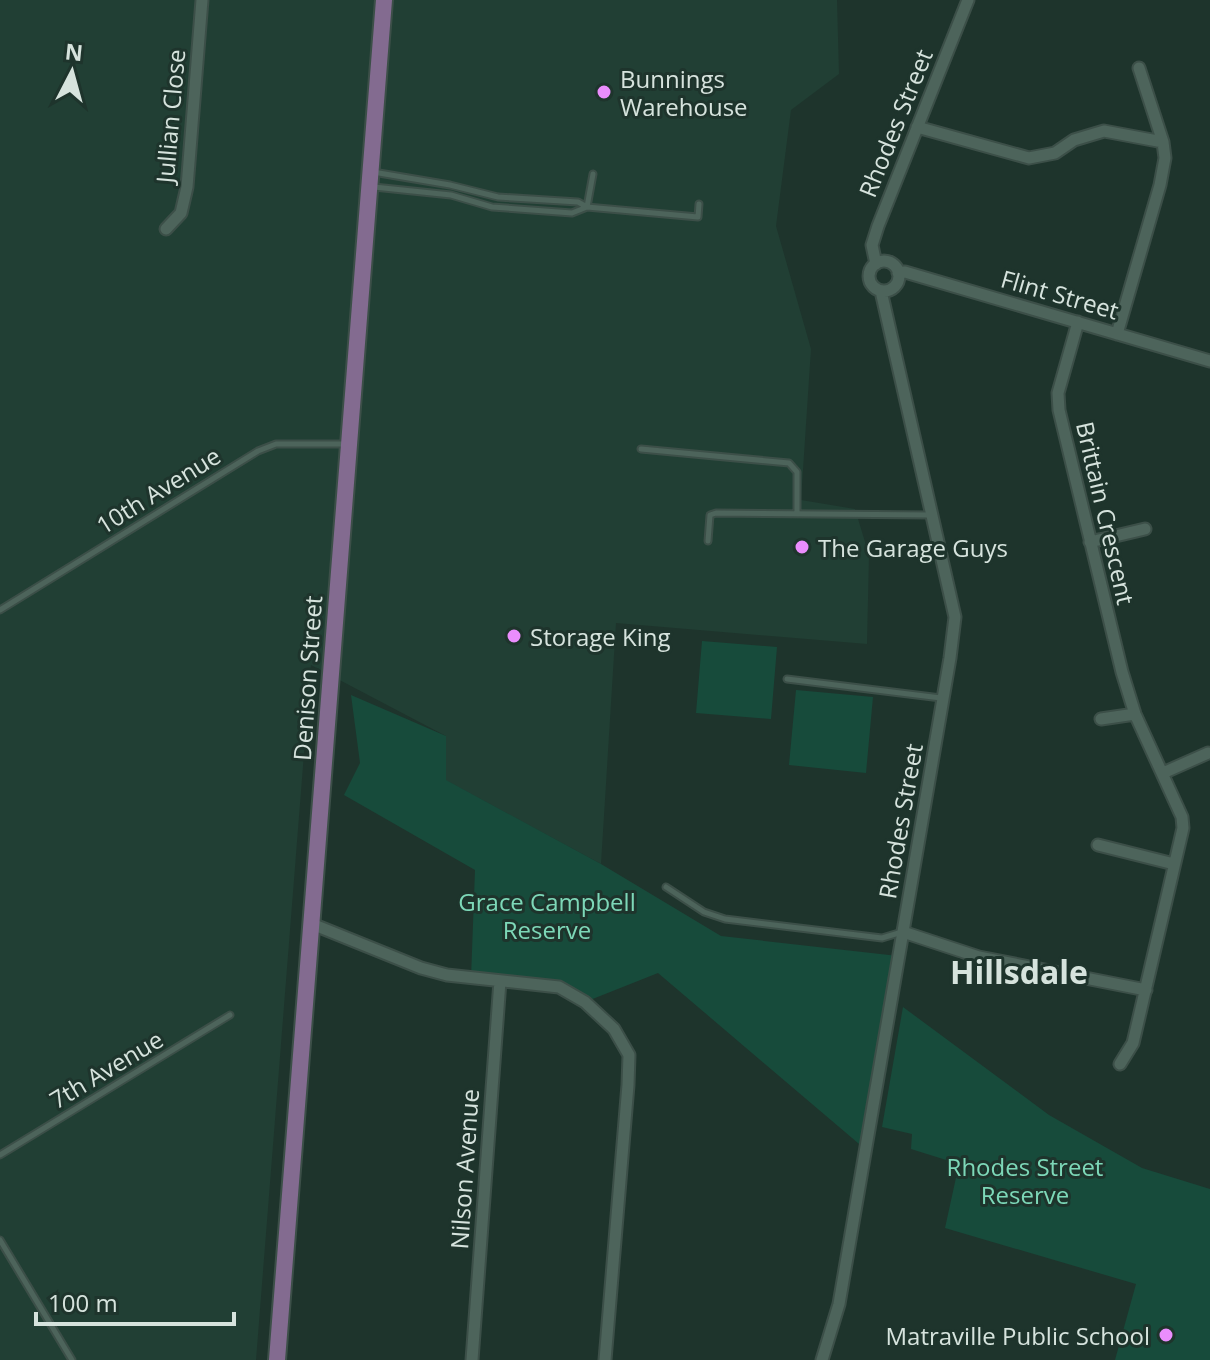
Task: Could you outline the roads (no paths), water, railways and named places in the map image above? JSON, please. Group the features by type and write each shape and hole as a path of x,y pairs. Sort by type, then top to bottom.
{"main road":[{"name":"Denison Street","path":"277,1360 384,0"}],"street":[{"name":"Jullian Close","path":"166,229 181,213 187,187 202,0"},
{"name":"Rhodes Street","path":"876,264 872,245 874,237 968,0"},
{"path":"1117,334 1165,158 1163,142 1139,68"},
{"path":"917,127 1029,158 1055,153 1074,140 1104,131 1163,142"},
{"path":"888,262 895,266 898,273 894,287 881,291 872,286 869,276 876,264 888,262"},
{"name":"Flint Street","path":"898,273 905,272 1210,361"},
{"name":"Rhodes Street","path":"822,1360 839,1304 944,698 955,617 881,291"},
{"name":"Brittain Crescent","path":"1078,322 1058,402 1122,672 1135,714 1182,817 1183,828 1133,1043 1120,1064"},
{"path":"1090,542 1145,529"},
{"path":"1101,719 1135,714"},
{"path":"1163,773 1208,753"},
{"path":"1098,845 1174,864"},
{"path":"312,924 421,968 447,975 559,987 585,1002 614,1029 629,1055 605,1360"},
{"path":"903,932 979,957 1146,990"},
{"name":"Nilson Avenue","path":"472,1360 500,981"}],"lane":[{"path":"587,207 593,174"},
{"path":"370,179 451,195 492,207 572,213 587,207"},
{"path":"370,179 450,185 498,197 578,202 587,207 698,217 699,204"},
{"name":"10th Avenue","path":"0,610 258,451 276,444 349,444"},
{"path":"641,449 789,463 797,472 797,514"},
{"path":"708,541 710,515 713,513 932,515"},
{"path":"787,679 944,698"},
{"path":"666,887 704,912 725,919 882,938 903,932"},
{"name":"7th Avenue","path":"0,1155 230,1015"},
{"path":"0,1240 72,1360"}],"place":[{"name":"Bunnings Warehouse","path":"604,92"},
{"name":"The Garage Guys","path":"802,547"},
{"name":"Storage King","path":"514,636"},
{"name":"Matraville Public School","path":"1166,1335"}],"district":[{"name":"Hillsdale","path":"1019,971"}],"park label":[{"name":"Grace Campbell Reserve","path":"547,915"},
{"name":"Rhodes Street Reserve","path":"1025,1180"}]}
